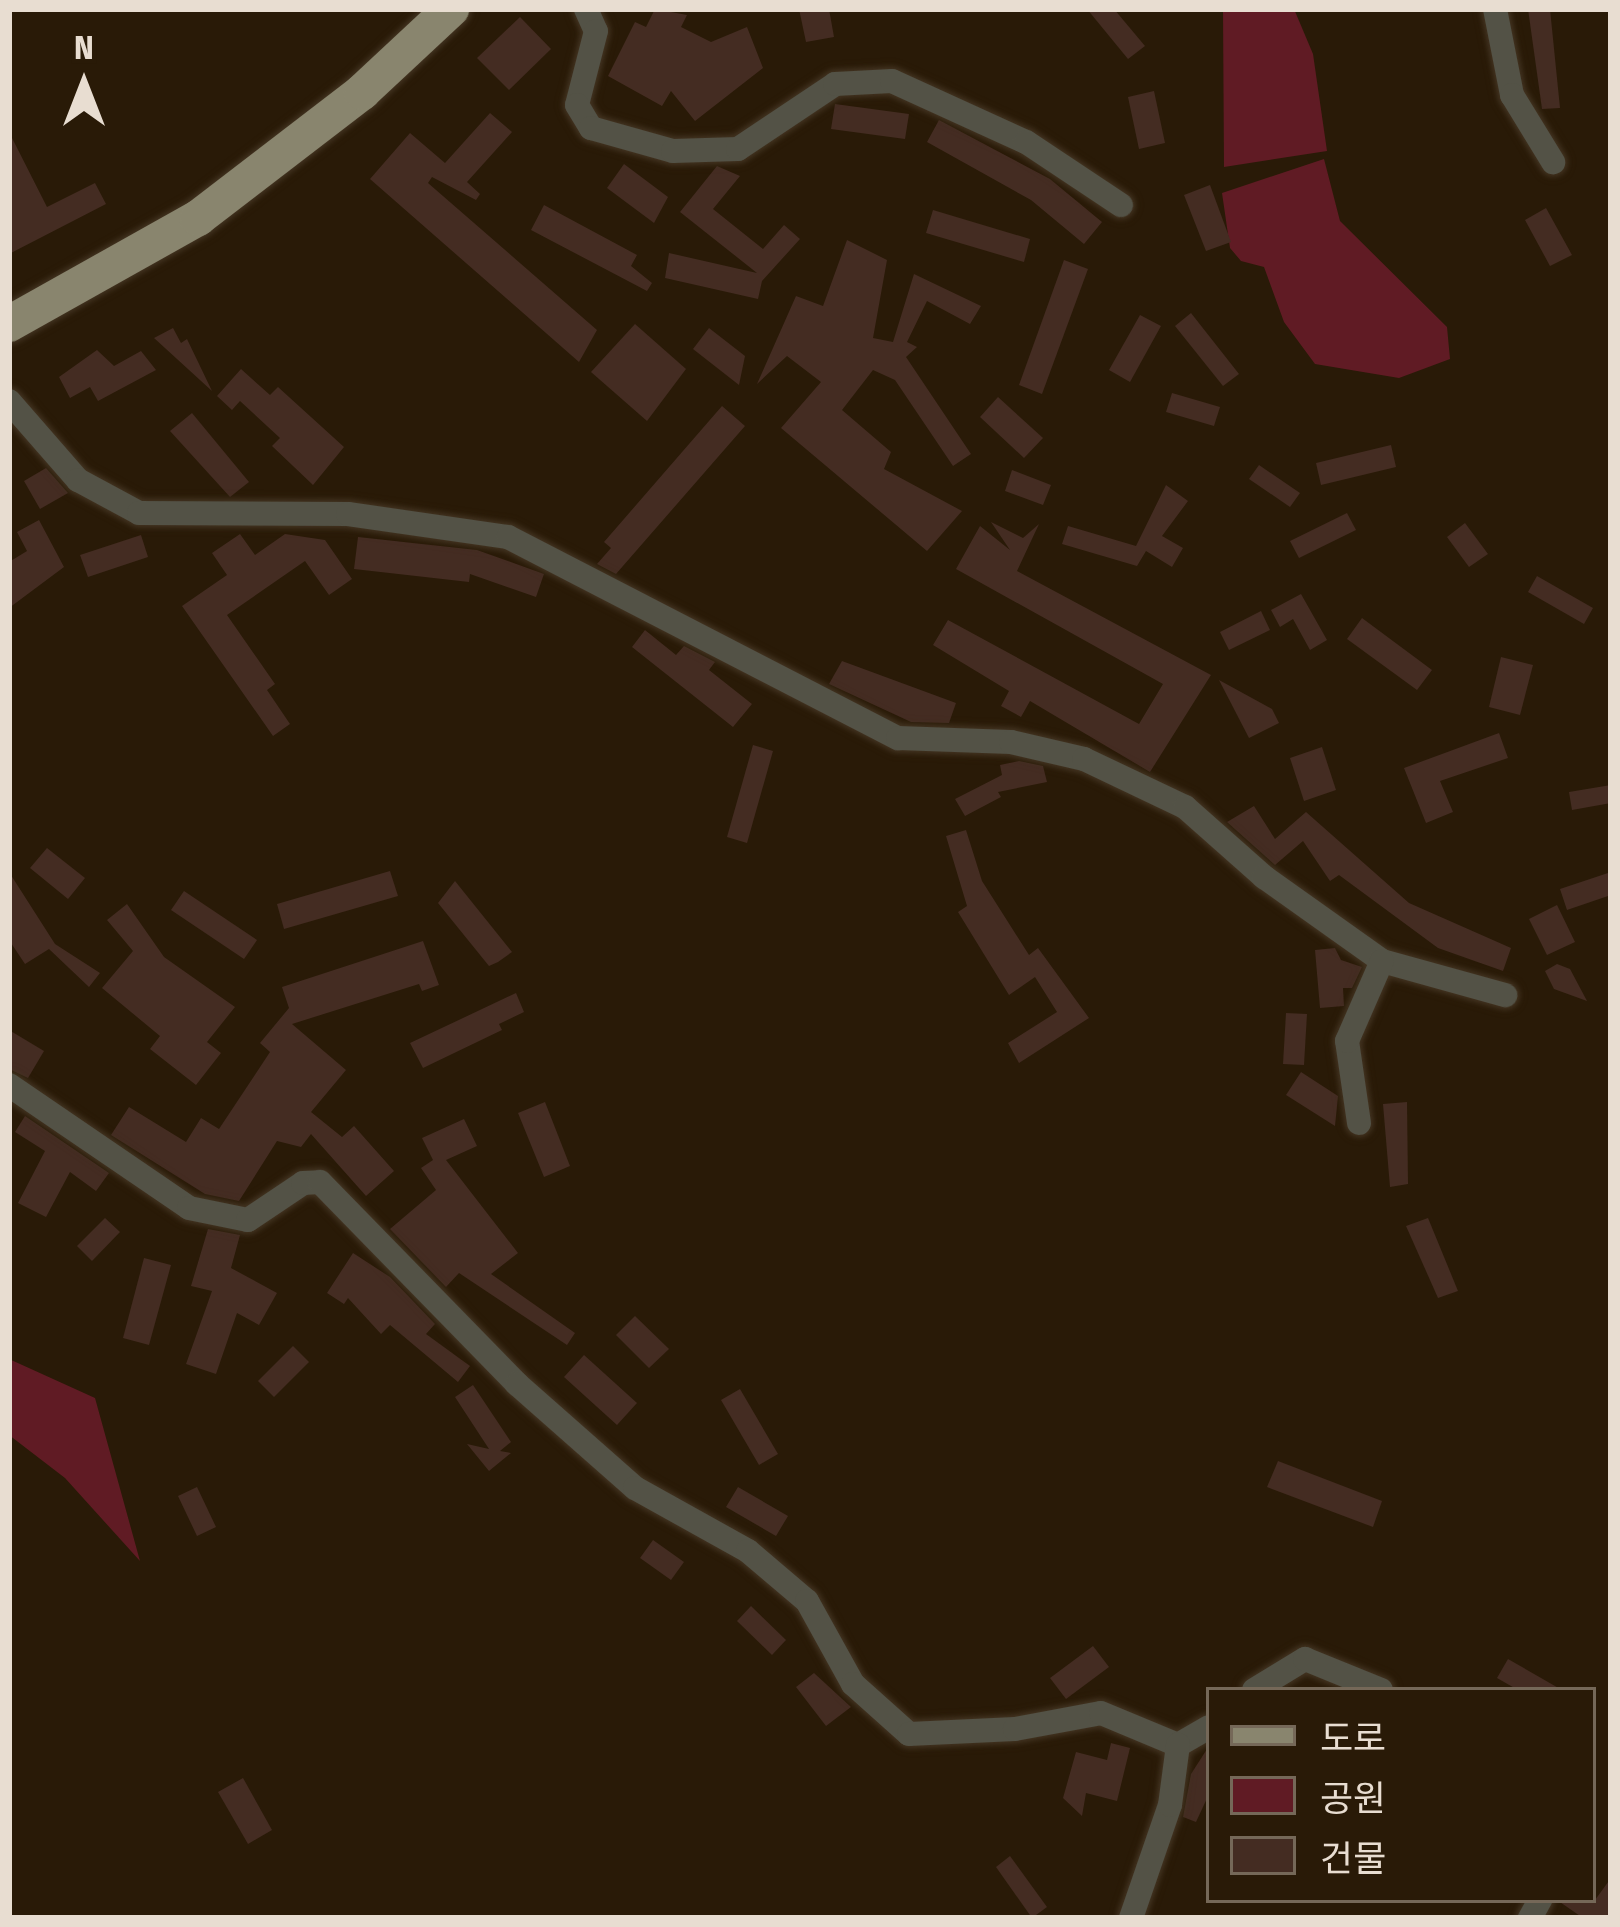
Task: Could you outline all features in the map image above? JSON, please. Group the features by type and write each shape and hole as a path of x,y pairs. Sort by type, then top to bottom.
{"main road":[{"path":"9,324 198,218 362,92 452,9"}],"street":[{"path":"586,9 596,31 578,105 591,128 673,151 738,149 835,84 892,81 1026,142 1121,205"},
{"path":"1495,9 1512,95 1553,162"},
{"path":"9,401 78,480 139,513 348,514 508,537 664,611 883,732 1011,742 1084,759 1185,807 1264,877 1382,961 1505,995"},
{"path":"1359,1123 1347,1041 1382,961"},
{"path":"9,1085 189,1208 248,1220 303,1183 320,1182 517,1384 635,1489 748,1551 807,1601 853,1684 910,1734 1016,1729 1101,1713 1178,1744"},
{"path":"1259,1687 1305,1658 1374,1687"},
{"path":"1178,1744 1206,1728"},
{"path":"1131,1918 1170,1805 1178,1744"}],"green space":[{"path":"1223,9 1294,9 1313,54 1327,151 1224,167"},
{"path":"1324,159 1340,221 1447,327 1450,359 1399,378 1315,364 1284,322 1264,267 1241,261 1230,248 1222,193"},
{"path":"9,1359 95,1398 140,1561 65,1478 9,1435"}],"building":[{"path":"655,9 687,15 681,27 711,42 747,27 763,68 695,121 671,91 662,106 608,76 635,22 646,27"},
{"path":"799,9 829,9 834,37 806,42"},
{"path":"1087,9 1114,9 1145,46 1128,59"},
{"path":"1528,9 1550,9 1560,108 1542,109"},
{"path":"520,17 551,49 509,90 477,58"},
{"path":"1154,91 1165,143 1139,149 1128,97"},
{"path":"835,104 909,114 905,139 831,129"},
{"path":"490,113 512,132 467,182 480,194 476,200 432,177 428,183 597,330 579,362 370,179 410,133 445,163"},
{"path":"939,120 1050,179 1102,222 1084,244 1031,200 927,142"},
{"path":"9,132 47,207 95,183 106,204 9,254"},
{"path":"624,164 668,197 654,223 607,188"},
{"path":"717,166 740,176 713,209 763,249 784,225 800,239 762,281 758,299 665,278 669,253 757,273 680,212"},
{"path":"1210,185 1231,242 1206,251 1184,195"},
{"path":"544,205 637,255 631,266 652,283 647,291 531,230"},
{"path":"1546,208 1572,255 1550,266 1525,220"},
{"path":"933,210 1030,239 1024,262 926,233"},
{"path":"847,240 887,260 873,338 893,342 914,274 981,306 970,324 927,301 907,342 917,347 906,357 971,454 953,466 895,380 873,370 842,410 891,452 884,469 962,511 927,551 781,428 821,382 787,356 757,384 796,296 823,306"},
{"path":"1064,260 1088,269 1042,394 1019,385"},
{"path":"1191,313 1239,374 1223,386 1175,326"},
{"path":"1140,315 1161,326 1130,382 1109,370"},
{"path":"635,324 686,369 647,421 591,372"},
{"path":"173,328 181,343 187,339 212,391 154,338"},
{"path":"709,328 745,356 739,385 693,349"},
{"path":"97,350 114,366 141,351 156,370 98,401 90,387 70,398 59,377"},
{"path":"241,369 270,395 278,387 344,447 313,485 272,446 280,438 240,401 232,410 217,396"},
{"path":"1172,393 1220,407 1214,426 1166,412"},
{"path":"998,397 1043,438 1024,458 980,417"},
{"path":"722,406 745,426 616,574 597,564 611,548 604,542"},
{"path":"192,413 249,482 230,497 170,431"},
{"path":"1391,445 1396,467 1321,485 1316,463"},
{"path":"1259,465 1300,493 1290,507 1249,479"},
{"path":"46,468 68,493 40,509 24,481"},
{"path":"1012,470 1051,485 1043,505 1005,491"},
{"path":"1166,485 1188,501 1162,536 1183,548 1172,567 1146,551 1137,566 1062,544 1068,526 1136,546"},
{"path":"1347,513 1356,530 1299,558 1290,541"},
{"path":"39,520 64,567 9,608 9,562 27,551 17,532"},
{"path":"991,522 1023,538 1039,524 1017,571 1211,675 1150,772 1030,701 1021,717 1001,706 1009,691 933,645 948,620 1139,724 1163,684 956,569 980,526 1010,550"},
{"path":"1465,523 1488,554 1469,567 1447,537"},
{"path":"240,534 255,555 285,534 325,540 352,579 329,595 305,561 227,615 275,684 267,690 290,724 273,736 182,606 227,575 212,553"},
{"path":"141,535 148,557 88,577 80,555"},
{"path":"358,537 477,550 544,574 536,597 470,574 469,582 354,569"},
{"path":"1537,576 1593,608 1584,624 1528,592"},
{"path":"1301,594 1327,640 1310,650 1293,619 1280,627 1271,610"},
{"path":"1261,611 1270,630 1229,650 1220,632"},
{"path":"1362,618 1432,670 1417,690 1347,639"},
{"path":"645,630 676,655 684,646 715,662 709,670 752,704 733,727 632,647"},
{"path":"1501,657 1533,665 1520,715 1489,707"},
{"path":"842,661 956,703 949,723 911,722 829,684"},
{"path":"1219,680 1272,709 1279,723 1249,738"},
{"path":"1499,733 1508,758 1440,781 1453,812 1426,823 1404,768"},
{"path":"753,745 773,751 747,843 727,837"},
{"path":"1322,747 1336,790 1304,801 1290,758"},
{"path":"1019,761 1043,766 1047,782 998,792 1001,797 965,816 955,799 1002,775 1000,765"},
{"path":"1611,785 1611,803 1572,810 1569,792"},
{"path":"1254,806 1275,839 1306,812 1409,903 1511,948 1503,971 1438,948 1339,875 1330,881 1303,841 1275,865 1227,822"},
{"path":"966,830 982,881 1029,955 1038,948 1089,1018 1019,1063 1008,1043 1057,1012 1035,977 1009,995 958,912 967,906 946,836"},
{"path":"47,848 85,878 68,899 30,868"},
{"path":"390,871 398,896 284,929 277,904"},
{"path":"9,872 55,944 100,973 89,987 49,949 25,964 9,940"},
{"path":"1611,872 1611,895 1567,910 1560,889"},
{"path":"455,881 512,952 498,962 489,966 438,903"},
{"path":"184,891 257,940 244,959 171,910"},
{"path":"127,904 164,957 235,1007 207,1042 221,1053 196,1085 150,1049 160,1036 102,988 133,951 107,920"},
{"path":"1557,905 1575,942 1547,955 1529,919"},
{"path":"423,941 439,985 422,991 419,984 292,1024 346,1070 311,1112 342,1137 354,1126 394,1171 366,1196 311,1134 301,1147 277,1141 239,1201 205,1194 111,1135 129,1107 186,1142 201,1118 219,1129 270,1052 260,1043 289,1008 282,987"},
{"path":"1335,948 1341,960 1362,967 1352,988 1343,988 1344,1006 1320,1008 1315,950"},
{"path":"1557,964 1570,969 1587,1001 1554,989 1545,971"},
{"path":"516,993 524,1012 499,1024 502,1030 423,1068 410,1043"},
{"path":"1286,1013 1307,1014 1304,1065 1283,1064"},
{"path":"9,1030 44,1051 28,1078 9,1069"},
{"path":"1301,1072 1338,1096 1335,1126 1286,1095"},
{"path":"545,1102 570,1166 544,1177 518,1113"},
{"path":"1407,1102 1408,1184 1390,1187 1383,1104"},
{"path":"25,1116 109,1173 96,1191 70,1172 46,1217 18,1203 45,1151 15,1132"},
{"path":"464,1119 477,1146 446,1160 518,1253 491,1274 575,1333 567,1345 459,1273 446,1287 390,1229 436,1190 421,1168 433,1160 422,1138"},
{"path":"105,1218 120,1232 92,1261 77,1246"},
{"path":"1428,1218 1458,1291 1438,1298 1406,1226"},
{"path":"208,1229 240,1235 231,1268 277,1293 259,1325 237,1313 216,1374 186,1364 212,1291 191,1286"},
{"path":"353,1253 390,1277 435,1324 426,1334 470,1366 458,1382 390,1325 381,1334 348,1298 344,1304 327,1293"},
{"path":"144,1258 171,1265 149,1345 123,1338"},
{"path":"635,1316 669,1349 649,1368 616,1335"},
{"path":"293,1346 309,1362 274,1397 258,1381"},
{"path":"584,1355 637,1403 617,1425 564,1377"},
{"path":"473,1385 511,1442 500,1451 511,1453 489,1471 467,1444 489,1449 455,1397"},
{"path":"740,1389 778,1454 759,1465 721,1400"},
{"path":"1278,1461 1382,1501 1373,1527 1267,1487"},
{"path":"197,1487 216,1527 197,1536 178,1496"},
{"path":"738,1487 788,1516 776,1536 726,1507"},
{"path":"653,1540 684,1562 671,1580 640,1558"},
{"path":"751,1606 786,1640 772,1655 737,1621"},
{"path":"1093,1646 1109,1667 1066,1699 1050,1678"},
{"path":"1508,1659 1557,1687 1513,1687 1497,1678"},
{"path":"814,1673 851,1707 826,1726 796,1687"},
{"path":"1111,1743 1130,1748 1117,1801 1086,1793 1082,1816 1063,1798 1076,1752 1107,1760"},
{"path":"1206,1751 1206,1800 1196,1822 1183,1817 1191,1774"},
{"path":"243,1778 272,1830 248,1844 218,1792"},
{"path":"1010,1856 1047,1907 1032,1918 996,1867"},
{"path":"1611,1878 1611,1918 1583,1918 1561,1903 1596,1903"}]}
